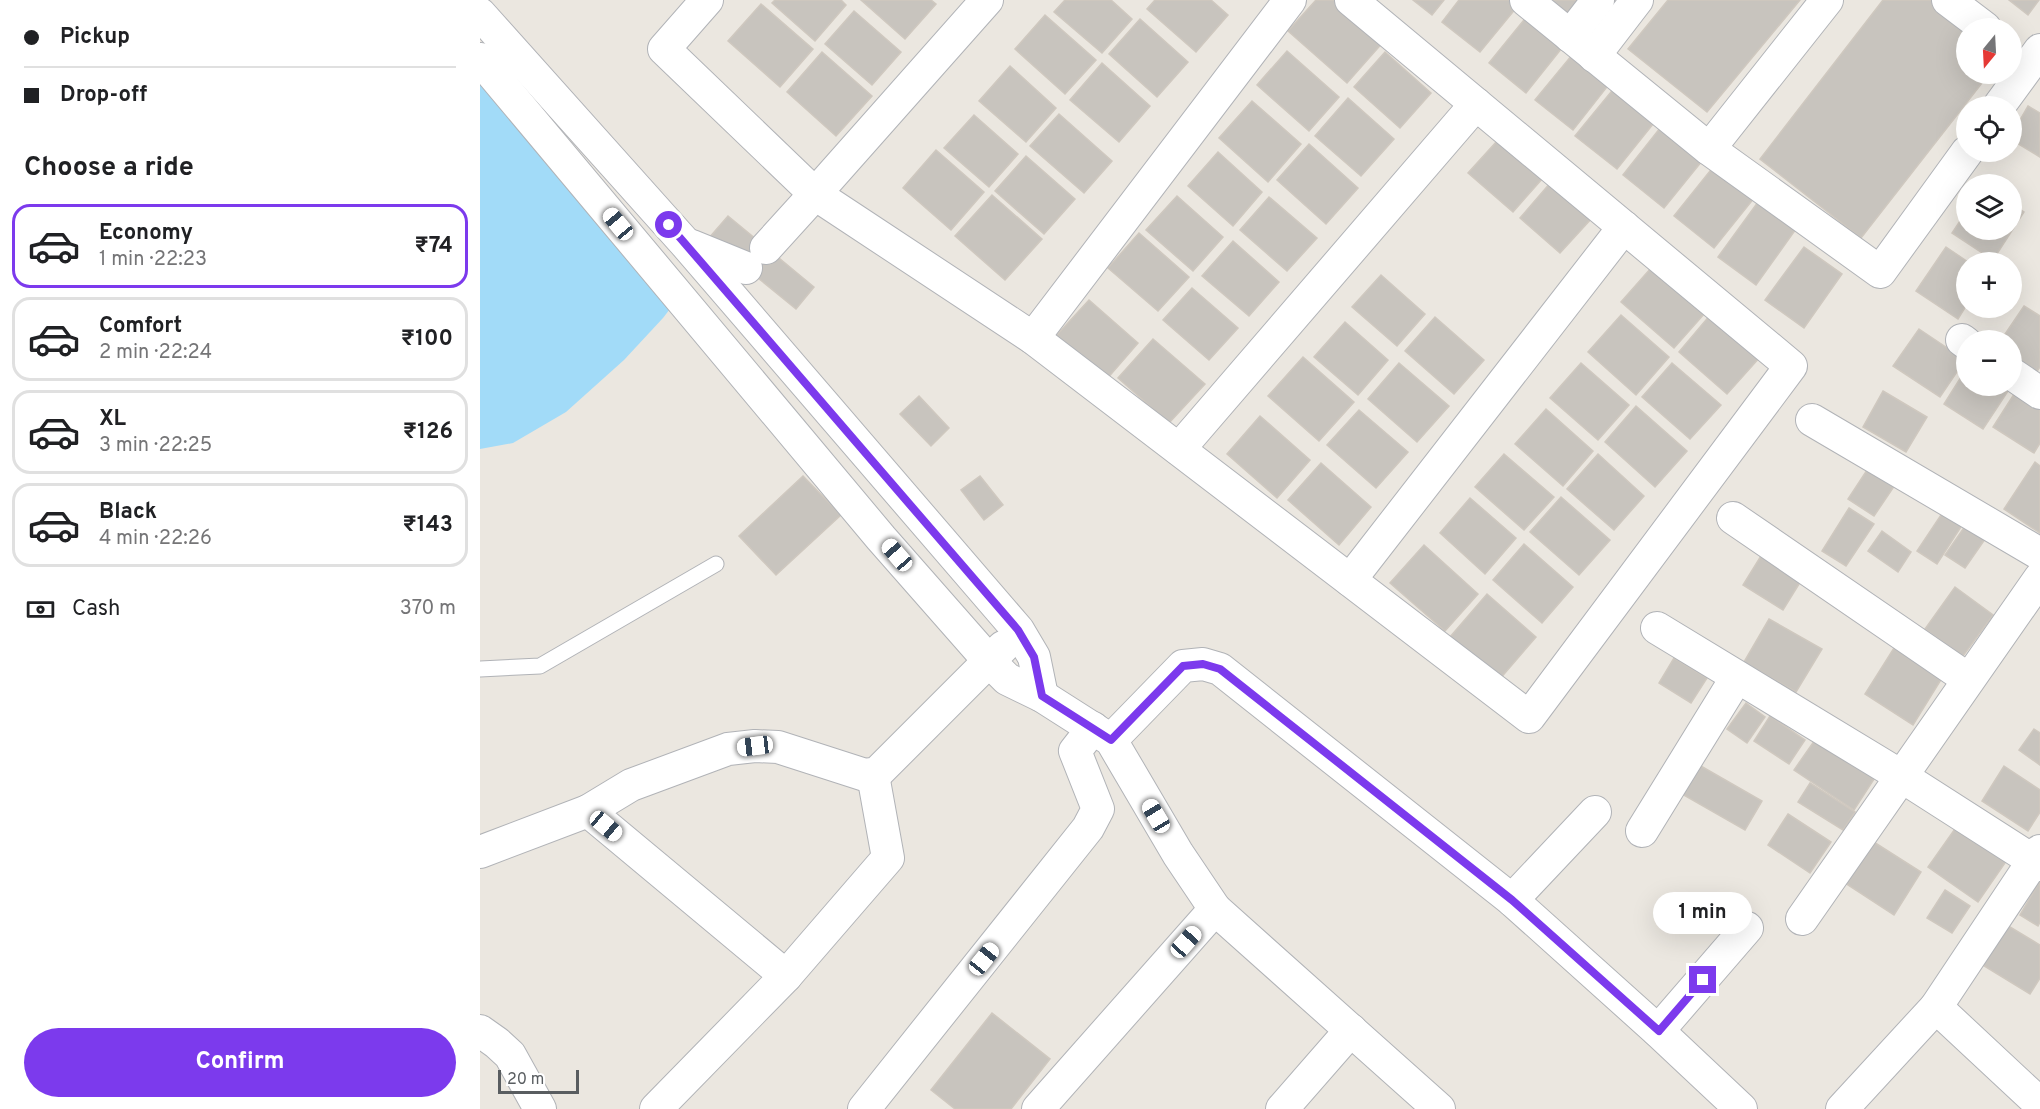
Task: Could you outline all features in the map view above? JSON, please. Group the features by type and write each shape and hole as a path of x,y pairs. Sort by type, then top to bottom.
{"street":[{"path":"480,7 486,0"},
{"path":"707,0 664,50 815,194 1033,338 1528,717 1791,366 1351,0"},
{"path":"685,243 756,258 987,0"},
{"path":"1033,338 1290,0"},
{"path":"1526,0 1709,149 1880,272 1960,162"},
{"path":"1570,36 1598,0"},
{"path":"1594,56 1637,0"},
{"path":"1709,149 1827,0"},
{"path":"1948,0 1972,18"},
{"path":"480,14 685,243 1018,630 1034,657 1042,696"},
{"path":"2004,96 2027,54"},
{"path":"480,59 873,529 990,662 1007,679 1042,696 1102,734 1215,909 1439,1109"},
{"path":"1179,449 1476,104"},
{"path":"1350,580 1624,227"},
{"path":"2022,381 2040,393"},
{"path":"1812,420 2040,554"},
{"path":"1733,518 1968,679"},
{"path":"1802,919 2040,578"},
{"path":"1657,628 2038,859 1936,1007 1842,1109"},
{"path":"480,852 588,811 631,785 728,749 755,746 778,747 847,770 873,775 880,771 990,662 1018,630"},
{"path":"864,1109 1088,828 1098,809 1075,751 1102,734 1183,666 1203,664 1220,669 1512,900 1659,1031 1741,1109"},
{"path":"1642,831 1737,677"},
{"path":"656,1109 786,976 888,858 873,775"},
{"path":"588,811 786,976"},
{"path":"1512,900 1595,812"},
{"path":"1038,1109 1215,909"},
{"path":"1659,1031 1747,928"},
{"path":"1936,1007 2040,1104"},
{"path":"1282,1109 1351,1030"},
{"path":"480,1031 510,1055 540,1109"}],"lane":[{"path":"480,669 540,666 716,564"}],"water":[{"path":"480,78 673,305 624,360 566,412 513,443 480,449"}],"building":[{"path":"775,0 841,0 846,5 815,41 772,3"},
{"path":"861,0 931,0 936,4 905,39"},
{"path":"1065,0 1111,0 1132,19 1102,53 1054,12"},
{"path":"1155,0 1211,0 1228,15 1196,52 1147,9"},
{"path":"1316,0 1336,0 1384,41 1347,83 1288,31"},
{"path":"1413,0 1444,0 1432,15"},
{"path":"1459,0 1519,0 1521,2 1480,52 1442,22"},
{"path":"1544,0 1580,0 1566,18"},
{"path":"1668,0 1800,0 1707,112 1628,49"},
{"path":"1883,0 1932,0 1956,18 1956,84 1981,84 1972,96 1956,96 1956,116 1861,238 1760,159"},
{"path":"2009,0 2039,0 2028,15"},
{"path":"761,4 813,49 780,87 728,41"},
{"path":"1532,10 1569,39 1526,93 1489,63"},
{"path":"854,11 901,52 872,85 825,44"},
{"path":"1045,15 1096,60 1065,94 1015,49"},
{"path":"1140,19 1188,62 1157,97 1109,54"},
{"path":"1577,49 1614,78 1573,130 1535,100"},
{"path":"1287,51 1339,97 1309,131 1257,85"},
{"path":"822,52 872,96 836,136 787,92"},
{"path":"1385,52 1431,93 1400,128 1354,87"},
{"path":"1102,63 1150,106 1119,142 1070,100"},
{"path":"1010,66 1056,108 1026,142 979,101"},
{"path":"1620,81 1661,114 1617,169 1575,136"},
{"path":"1348,98 1394,139 1361,176 1315,136"},
{"path":"1252,101 1301,144 1268,182 1219,138"},
{"path":"2028,106 2040,113 2040,157 2022,146 2022,116"},
{"path":"1059,114 1112,161 1084,193 1030,146"},
{"path":"974,115 1018,154 989,187 944,148"},
{"path":"1668,118 1710,151 1664,208 1623,175"},
{"path":"1497,141 1542,179 1513,212 1468,173"},
{"path":"1309,144 1358,188 1326,224 1277,180"},
{"path":"936,150 984,192 951,230 903,188"},
{"path":"1218,152 1262,192 1233,226 1188,186"},
{"path":"1026,156 1075,199 1044,234 995,191"},
{"path":"1718,161 1758,193 1714,248 1674,216"},
{"path":"1551,182 1592,218 1560,253 1520,218"},
{"path":"992,195 1042,239 1005,280 955,236"},
{"path":"1177,196 1223,237 1193,271 1146,230"},
{"path":"1269,197 1317,238 1287,271 1240,230"},
{"path":"1758,202 1796,229 1756,285 1718,257"},
{"path":"728,216 814,287 796,309 709,238"},
{"path":"1139,233 1189,277 1158,311 1108,268"},
{"path":"1963,240 2006,240 1998,252 1981,252"},
{"path":"1233,241 1279,282 1249,316 1202,276"},
{"path":"1804,247 1842,274 1804,328 1765,300"},
{"path":"1946,247 1956,254 1956,318 1916,291"},
{"path":"1659,259 1712,305 1674,348 1621,302"},
{"path":"1381,275 1425,314 1397,346 1352,307"},
{"path":"1192,288 1238,328 1209,360 1163,320"},
{"path":"1089,300 1138,343 1106,380 1056,336"},
{"path":"2024,306 2040,316 2040,367 2036,373 2022,364 2022,330 2008,330 2016,318 2022,318"},
{"path":"1711,314 1760,357 1727,394 1679,352"},
{"path":"1621,315 1669,357 1636,395 1588,352"},
{"path":"1435,317 1484,360 1454,394 1405,351"},
{"path":"1345,322 1388,360 1358,395 1314,357"},
{"path":"1919,329 1956,354 1956,373 1940,397 1893,366"},
{"path":"1153,339 1205,384 1169,423 1118,378"},
{"path":"1303,357 1354,402 1319,441 1268,396"},
{"path":"1399,363 1449,406 1417,442 1368,399"},
{"path":"1581,363 1629,405 1598,440 1550,398"},
{"path":"1672,363 1721,405 1690,439 1642,397"},
{"path":"1956,385 1956,396 2005,396 1983,429 1944,404"},
{"path":"1883,391 1927,417 1906,452 1863,427"},
{"path":"2022,395 2040,407 2040,443 2034,453 1993,427 2013,396"},
{"path":"919,396 949,428 931,446 900,414"},
{"path":"1636,406 1687,451 1655,487 1605,442"},
{"path":"1546,409 1593,451 1563,486 1515,444"},
{"path":"1359,410 1408,452 1376,488 1327,445"},
{"path":"1260,416 1310,460 1277,498 1227,454"},
{"path":"1504,454 1554,497 1524,530 1475,487"},
{"path":"1598,454 1644,496 1614,530 1567,489"},
{"path":"2035,462 2040,466 2040,533 2004,509"},
{"path":"1321,463 1371,507 1339,545 1288,500"},
{"path":"1871,464 1897,482 1874,516 1848,499"},
{"path":"803,476 841,515 776,575 739,536"},
{"path":"980,476 1003,505 984,520 961,490"},
{"path":"1561,497 1610,540 1579,575 1530,532"},
{"path":"1470,498 1516,538 1485,574 1440,533"},
{"path":"1949,503 1968,516 1937,564 1917,551"},
{"path":"1849,508 1874,524 1846,566 1822,551"},
{"path":"1970,519 1990,532 1965,568 1945,555"},
{"path":"1882,531 1911,552 1898,572 1868,551"},
{"path":"1524,544 1573,587 1542,623 1493,580"},
{"path":"1424,545 1478,594 1445,631 1390,583"},
{"path":"1764,551 1804,576 1783,610 1743,585"},
{"path":"1955,587 1993,615 1963,656 1925,629"},
{"path":"1487,594 1536,637 1499,680 1450,637"},
{"path":"1769,619 1822,649 1796,692 1744,662"},
{"path":"1894,648 1942,678 1913,725 1865,694"},
{"path":"1674,658 1707,678 1691,703 1659,683"},
{"path":"1746,703 1765,717 1747,743 1727,729"},
{"path":"1770,716 1805,740 1789,764 1754,741"},
{"path":"2034,729 2040,733 2040,765 2019,750"},
{"path":"1817,737 1876,776 1854,810 1794,770"},
{"path":"1699,765 1762,801 1745,830 1682,794"},
{"path":"2004,766 2040,790 2040,812 2028,831 1982,801"},
{"path":"1810,783 1855,812 1843,830 1798,802"},
{"path":"1788,814 1831,842 1810,873 1768,845"},
{"path":"1957,826 2007,860 1978,902 1928,867"},
{"path":"1869,839 1921,872 1894,915 1842,881"},
{"path":"2040,881 2040,922 2038,926 2020,915"},
{"path":"1945,890 1970,906 1952,933 1927,918"},
{"path":"2005,924 2040,945 2040,978 2030,994 1981,964"},
{"path":"992,1013 1050,1059 1011,1109 955,1109 931,1090"}],"route":[{"path":"669,225 1018,630 1034,657 1042,696 1111,740 1183,666 1203,664 1220,669 1512,900 1659,1031 1703,980"}]}
